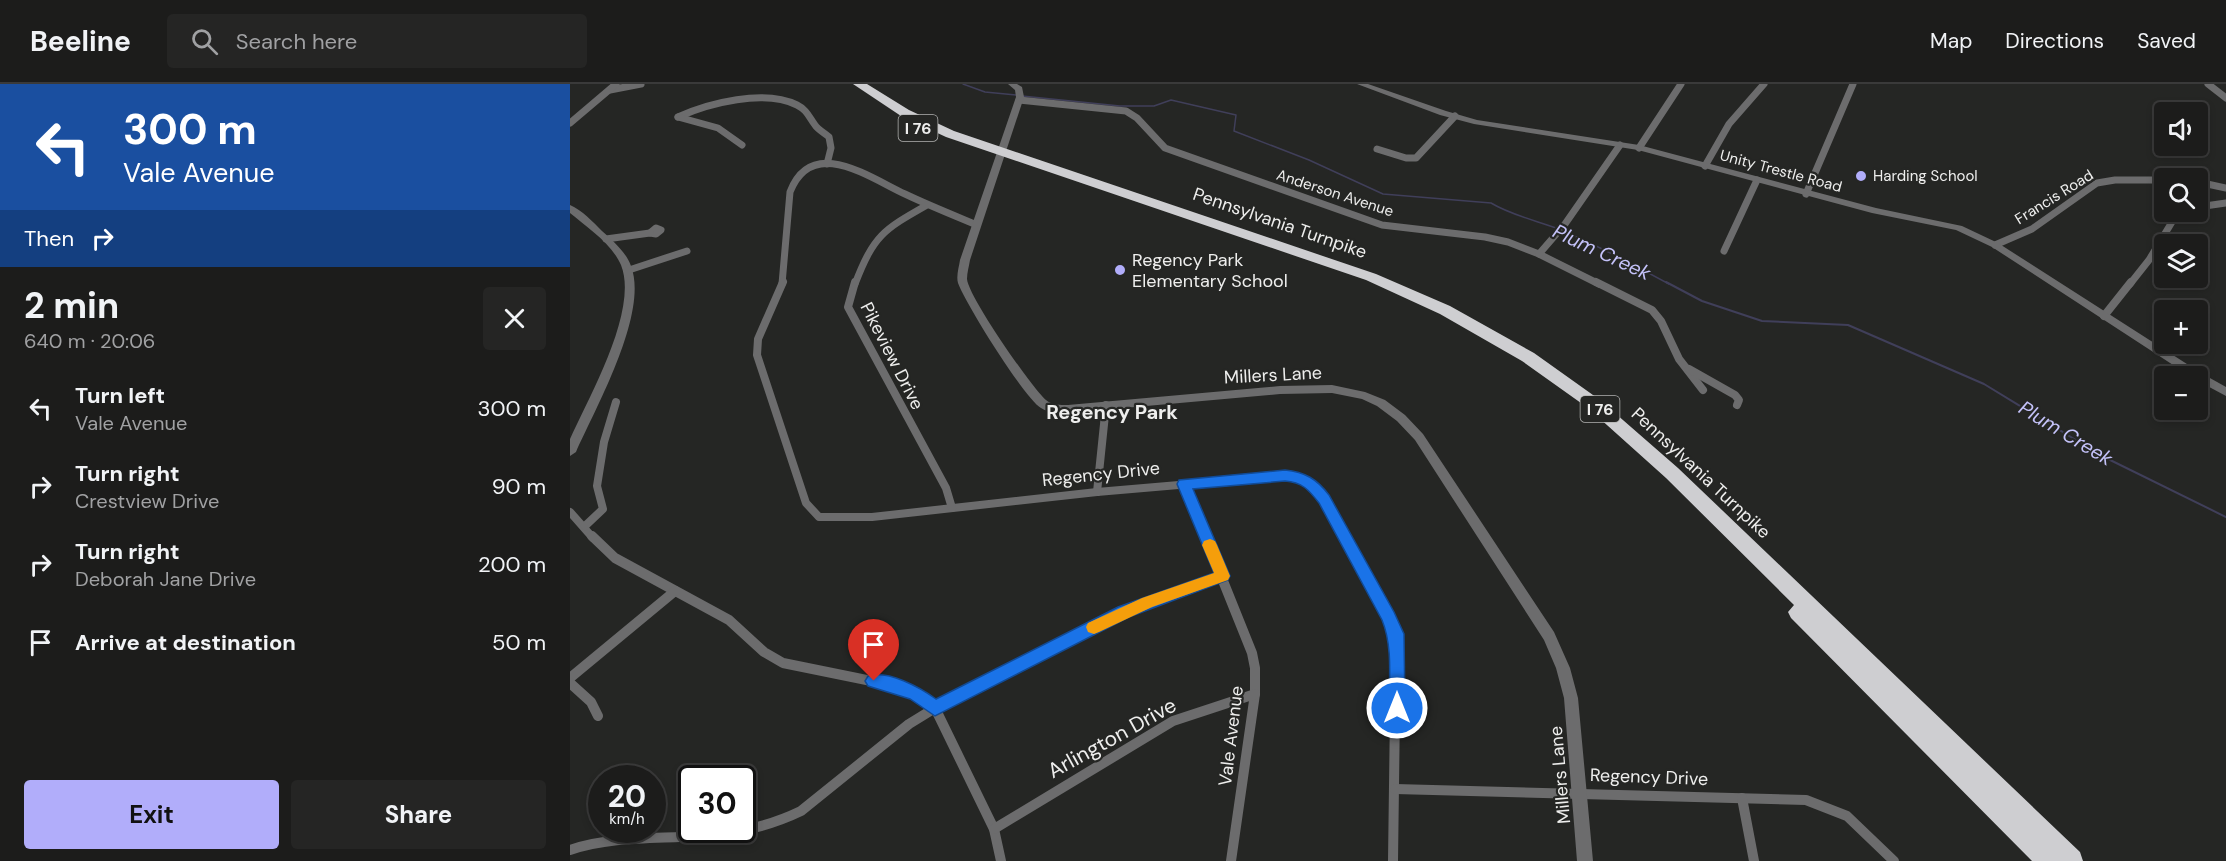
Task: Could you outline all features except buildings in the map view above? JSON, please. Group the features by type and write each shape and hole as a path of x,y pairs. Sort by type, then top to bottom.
{"highway":[{"name":"Pennsylvania Turnpike","path":"847,84 873,104 933,135 1001,155 1371,277 1445,310 1528,357 1594,404 1672,473 2071,861"},
{"name":"Pennsylvania Turnpike","path":"859,84 885,102 926,123 1001,155 1365,283 1458,327 1539,376 1598,421 1666,483 2049,861"}],"street":[{"path":"570,123 616,84"},
{"path":"610,90 641,84"},
{"path":"1012,84 1019,89 1020,97"},
{"name":"Unity Trestle Road","path":"1361,84 1455,116 1639,148 1806,194 1875,211 1948,225 1977,235 2226,392"},
{"path":"1639,148 1681,84"},
{"path":"1705,166 1729,124 1764,84"},
{"path":"1806,194 1853,84"},
{"path":"2208,84 2226,98"},
{"name":"Millers Lane","path":"1020,97 965,260 962,280 972,303 1031,392 1044,405 1056,409 1278,391 1333,389 1366,397 1390,409 1405,420 1419,437 1549,636 1563,668 1571,698 1585,861"},
{"name":"Anderson Avenue","path":"1020,97 1126,111 1136,116 1156,143 1165,148 1382,225 1485,237 1508,242 1539,254 1652,310 1661,321 1679,359 1703,390"},
{"path":"742,145 718,128 678,117 692,109 717,103 755,99 796,105 808,113 818,130 830,138 832,143 827,164 846,165 927,205 977,225"},
{"path":"1377,149 1406,158 1416,158 1455,116"},
{"path":"1539,254 1565,224 1620,145"},
{"name":"Regency Drive","path":"827,164 801,172 794,180 790,192 783,282 758,339 757,355 806,503 819,517 830,519 872,517 1097,492 1296,477 1313,484 1324,499 1396,634 1395,789 1579,792 1806,800 1847,816 1894,861"},
{"path":"1724,251 1757,180"},
{"name":"Francis Road","path":"1995,245 2032,229 2097,183 2115,180 2154,180"},
{"path":"2208,184 2226,188"},
{"path":"2208,206 2226,203"},
{"name":"Pikeview Drive","path":"927,205 888,228 878,238 851,295 848,307 946,488 952,508"},
{"path":"570,208 622,254 629,270 629,298 619,343 570,452"},
{"path":"2104,316 2149,260 2172,222"},
{"path":"606,239 650,233"},
{"path":"629,270 687,251"},
{"name":"Anderson Avenue","path":"1687,368 1728,390 1739,400 1737,405"},
{"path":"585,526 603,509 597,486 604,442 616,402"},
{"path":"1097,492 1106,405"},
{"name":"Vale Avenue","path":"1184,484 1222,576 1252,654 1255,668 1255,694 1231,861"},
{"path":"570,512 585,526 603,549 615,558 729,620 764,652 783,663 896,686 916,694 935,708 994,829 1001,861"},
{"path":"570,850 607,841 728,835 770,826 801,811 909,724 935,708 1124,612 1222,576"},
{"path":"570,678 675,591"},
{"path":"570,683 581,690 598,711 598,716"},
{"name":"Arlington Drive","path":"994,829 1173,722 1255,694"},
{"path":"1393,861 1395,789"},
{"path":"1742,798 1754,861"}],"waterway":[{"name":"Plum Creek","path":"963,84 985,92 1016,95"},
{"name":"Plum Creek","path":"1022,96 1120,106 1154,106 1171,100 1236,115 1234,131 1309,160 1383,194 1491,203 1585,241 1669,284"},
{"name":"Plum Creek","path":"1666,282 1702,301 1762,321 1848,325 1984,384 2102,456 2226,517"}],"slow traffic":[{"path":"1094,627 1147,602 1222,576 1210,545"}],"place":[{"name":"Harding School","path":"1861,176"},
{"name":"Regency Park Elementary School","path":"1120,270"}],"district":[{"name":"Regency Park","path":"1112,412"}],"route":[{"path":"874,681 916,694 935,708 1124,612 1222,576 1184,484 1285,476 1296,477 1313,484 1324,499 1389,617 1396,634 1397,708"}]}
